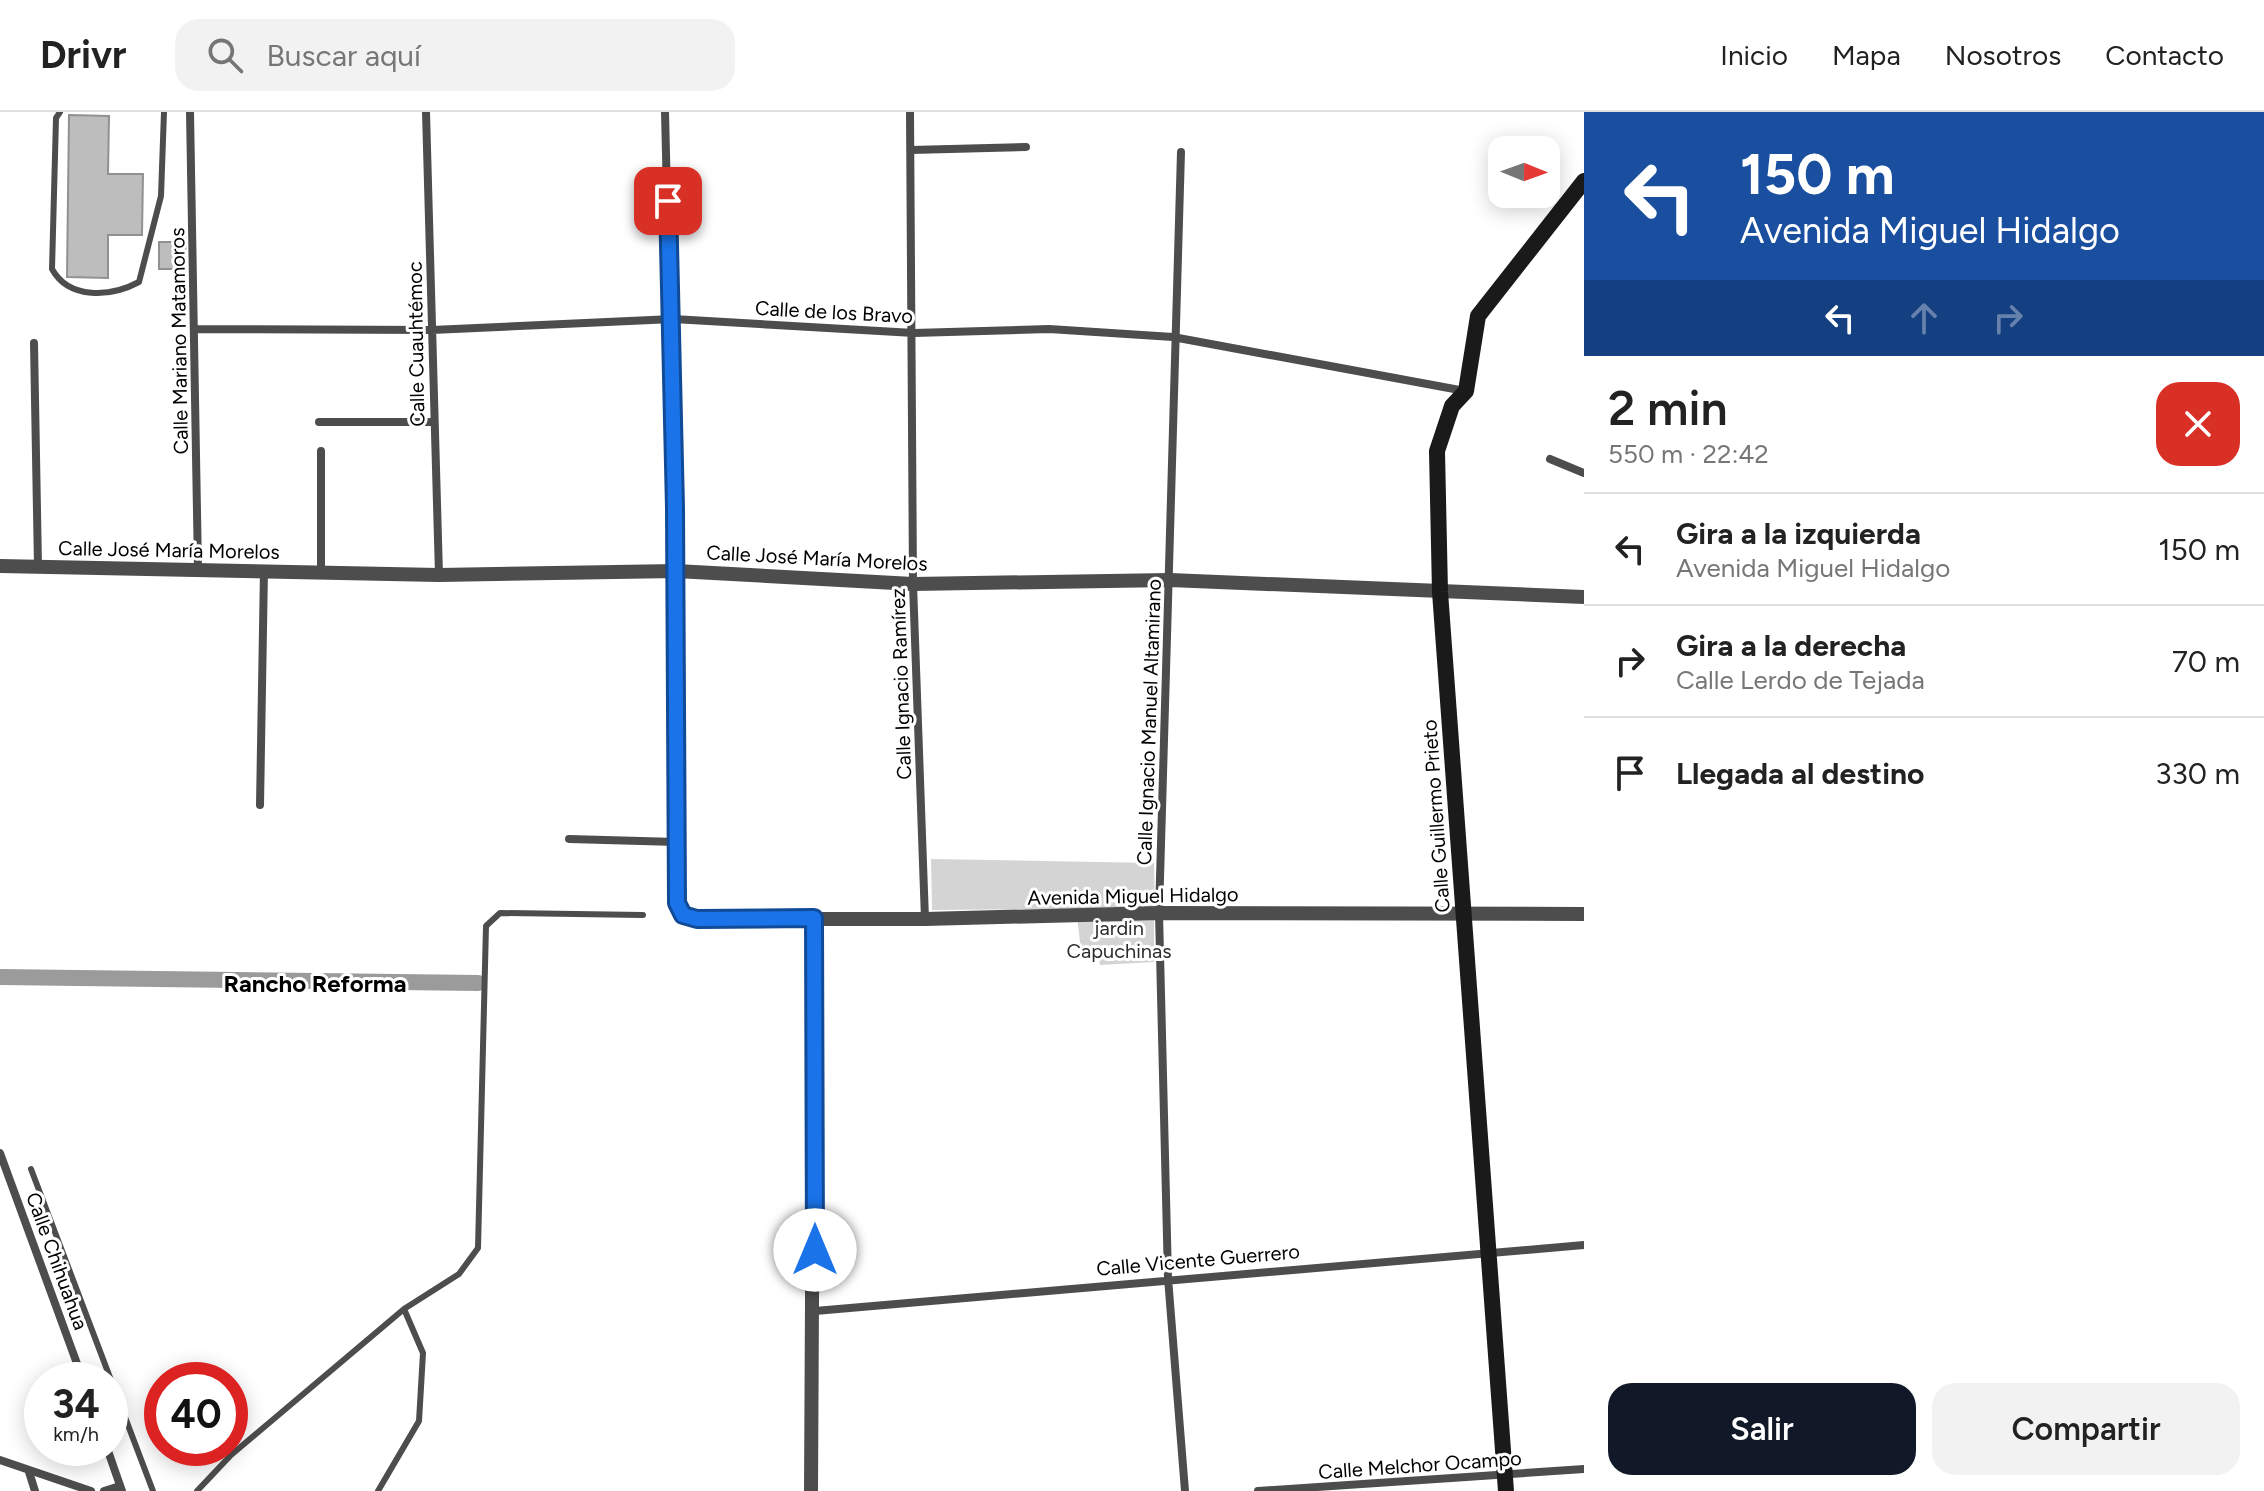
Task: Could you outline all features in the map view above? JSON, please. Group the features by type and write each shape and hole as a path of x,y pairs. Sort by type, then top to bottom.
{"main road":[{"name":"Calle Guillermo Prieto","path":"1505,1484 1440,592 1437,451 1452,406 1466,391 1478,316 1583,181"}],"street":[{"name":"Calle Mariano Matamoros","path":"190,112 198,569"},
{"name":"Calle Cuauhtémoc","path":"426,112 439,575"},
{"path":"569,839 677,842 673,319 665,112"},
{"name":"Calle Ignacio Ramírez","path":"910,112 914,333 913,584 925,919"},
{"path":"911,150 1026,147"},
{"name":"Calle Ignacio Manuel Altamirano","path":"1181,152 1173,337 1170,580 1159,913 1168,1278 1185,1491"},
{"name":"Calle de los Bravo","path":"196,329 432,330 673,319 914,333 1049,329 1173,337 1466,391"},
{"path":"34,343 38,568"},
{"path":"319,422 433,422"},
{"path":"321,451 321,572"},
{"path":"1550,459 1584,473"},
{"name":"Calle José María Morelos","path":"0,566 439,575 676,571 913,584 1170,580 1584,597"},
{"path":"260,805 264,570"},
{"name":"Avenida Miguel Hidalgo","path":"677,842 677,903 683,915 697,919 925,919 1159,913 1584,914"},
{"path":"811,1491 815,1311 814,918"},
{"name":"Calle Chihuahua","path":"0,1153 76,1362"},
{"name":"Calle Vicente Guerrero","path":"815,1311 1168,1278 1584,1245"},
{"path":"0,1460 91,1491"},
{"path":"104,1491 121,1488 113,1466"},
{"name":"Calle Melchor Ocampo","path":"1258,1491 1505,1484 1584,1469"},
{"path":"29,1472 35,1491"}],"lane":[{"path":"60,112 56,118 52,269 60,284 76,291 122,291 139,282 161,196 164,112"},
{"path":"197,1491 231,1455 404,1309 459,1274 478,1248 486,926 500,913 643,915"},
{"path":"31,1169 153,1491"},
{"path":"378,1491 419,1421 423,1353 404,1309"}],"green space":[{"path":"931,859 1154,863 1155,908 932,910"},
{"name":"jardin Capuchinas","path":"1077,916 1154,917 1154,962 1100,965 1098,950 1081,951"}],"building":[{"path":"69,115 109,116 108,174 143,174 142,235 108,235 108,278 67,277"},
{"path":"175,234 185,234 186,269 159,269 159,242 175,242"}],"waterway":[{"path":"0,977 478,983"}],"district":[{"name":"Rancho Reforma","path":"315,984"}],"route":[{"path":"668,201 673,319 677,903 683,915 697,919 814,918 815,1250"}]}
